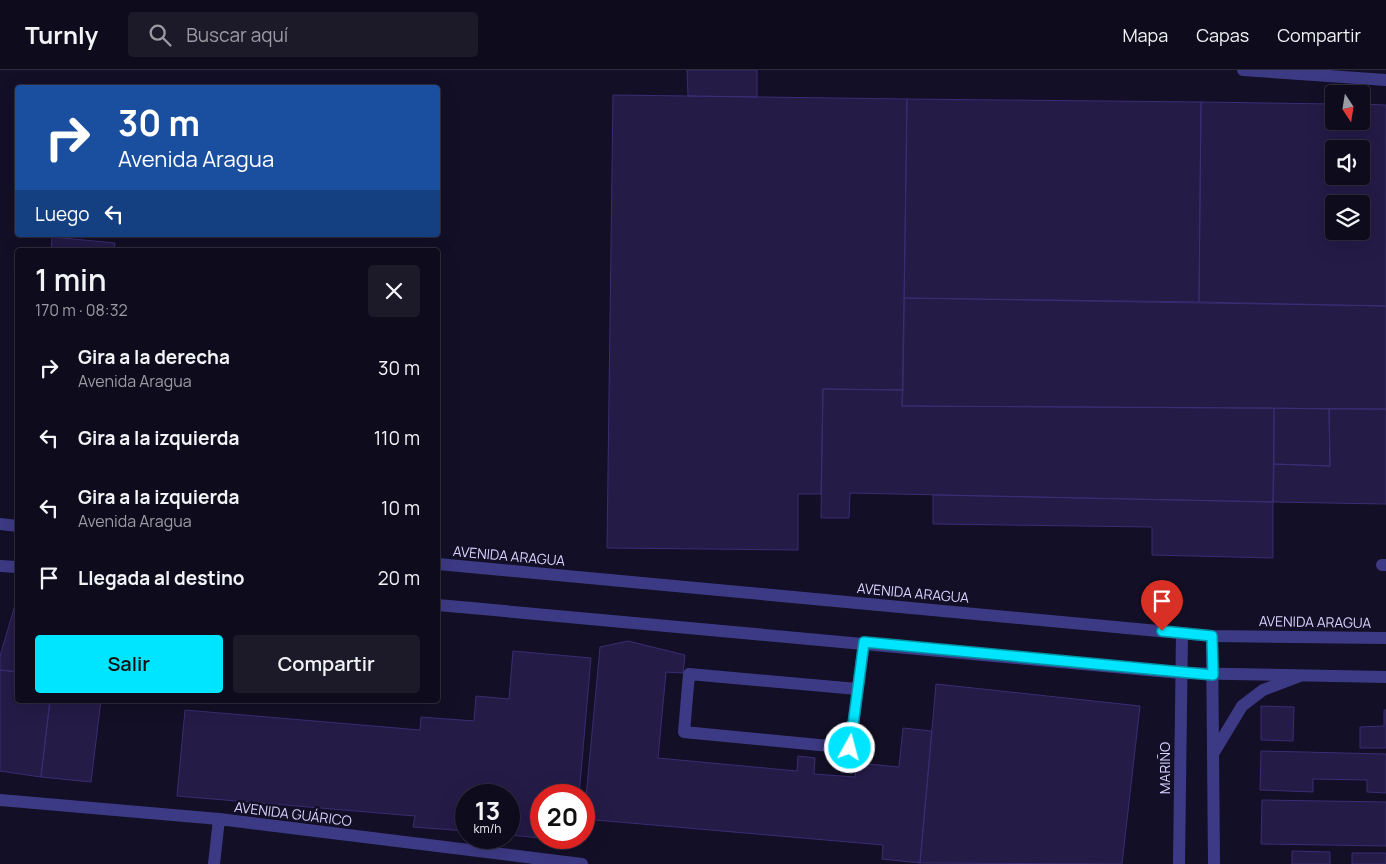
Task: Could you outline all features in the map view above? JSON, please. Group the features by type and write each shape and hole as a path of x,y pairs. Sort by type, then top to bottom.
{"street":[{"path":"1243,70 1386,80"},
{"path":"0,524 15,526"},
{"name":"AVENIDA ARAGUA","path":"440,564 1212,636 1386,638"},
{"path":"0,566 15,567"},
{"path":"440,604 864,642 1180,673 1386,677"},
{"name":"MARIÑO","path":"1179,864 1182,633"},
{"path":"1212,636 1214,864"},
{"path":"857,690 689,674 684,732 850,748 864,642"},
{"path":"1213,754 1242,706 1263,690 1301,676"},
{"name":"AVENIDA GUÁRICO","path":"0,800 219,820 507,860 582,864"},
{"path":"214,864 219,820"}],"building":[{"path":"687,70 757,70 757,97 688,96"},
{"path":"613,95 907,99 903,390 823,389 821,494 798,494 798,550 607,548"},
{"path":"907,99 1201,102 1199,302 904,298"},
{"path":"1201,102 1325,104 1325,130 1370,130 1370,104 1386,105 1386,306 1199,302"},
{"path":"52,237 115,243 114,248 51,248"},
{"path":"904,298 1386,306 1386,409 902,406"},
{"path":"823,389 903,390 902,406 1274,408 1273,502 850,493 849,518 821,518"},
{"path":"1274,408 1329,409 1330,466 1274,464"},
{"path":"1329,409 1386,409 1386,504 1273,502 1274,464 1330,466"},
{"path":"933,495 1273,502 1273,558 1152,555 1152,527 933,524"},
{"path":"15,605 15,672 0,670 0,656"},
{"path":"628,641 685,655 683,673 666,672 658,758 797,771 798,756 815,758 814,774 855,777 857,763 899,767 903,728 932,731 920,863 882,859 883,845 595,820 595,784 587,784 600,647"},
{"path":"513,651 591,658 580,784 530,784 530,837 520,836 520,784 455,784 455,830 413,827 415,816 177,796 185,710 420,730 421,717 474,721 476,696 509,699"},
{"path":"0,670 15,672 15,703 50,703 41,777 0,771"},
{"path":"936,684 1140,706 1122,864 920,863"},
{"path":"50,703 101,703 91,782 41,777"},
{"path":"1261,706 1294,707 1293,741 1261,740"},
{"path":"1384,710 1386,710 1386,748 1360,748 1360,727 1384,726"},
{"path":"1261,751 1386,754 1386,793 1367,792 1367,780 1313,779 1313,792 1260,790"},
{"path":"1262,800 1386,802 1386,846 1261,844"},
{"path":"1292,851 1330,852 1330,864 1292,864"},
{"path":"1352,853 1386,853 1386,864 1352,864"}],"route":[{"path":"850,748 864,642 1213,675 1212,636 1162,631"}]}
